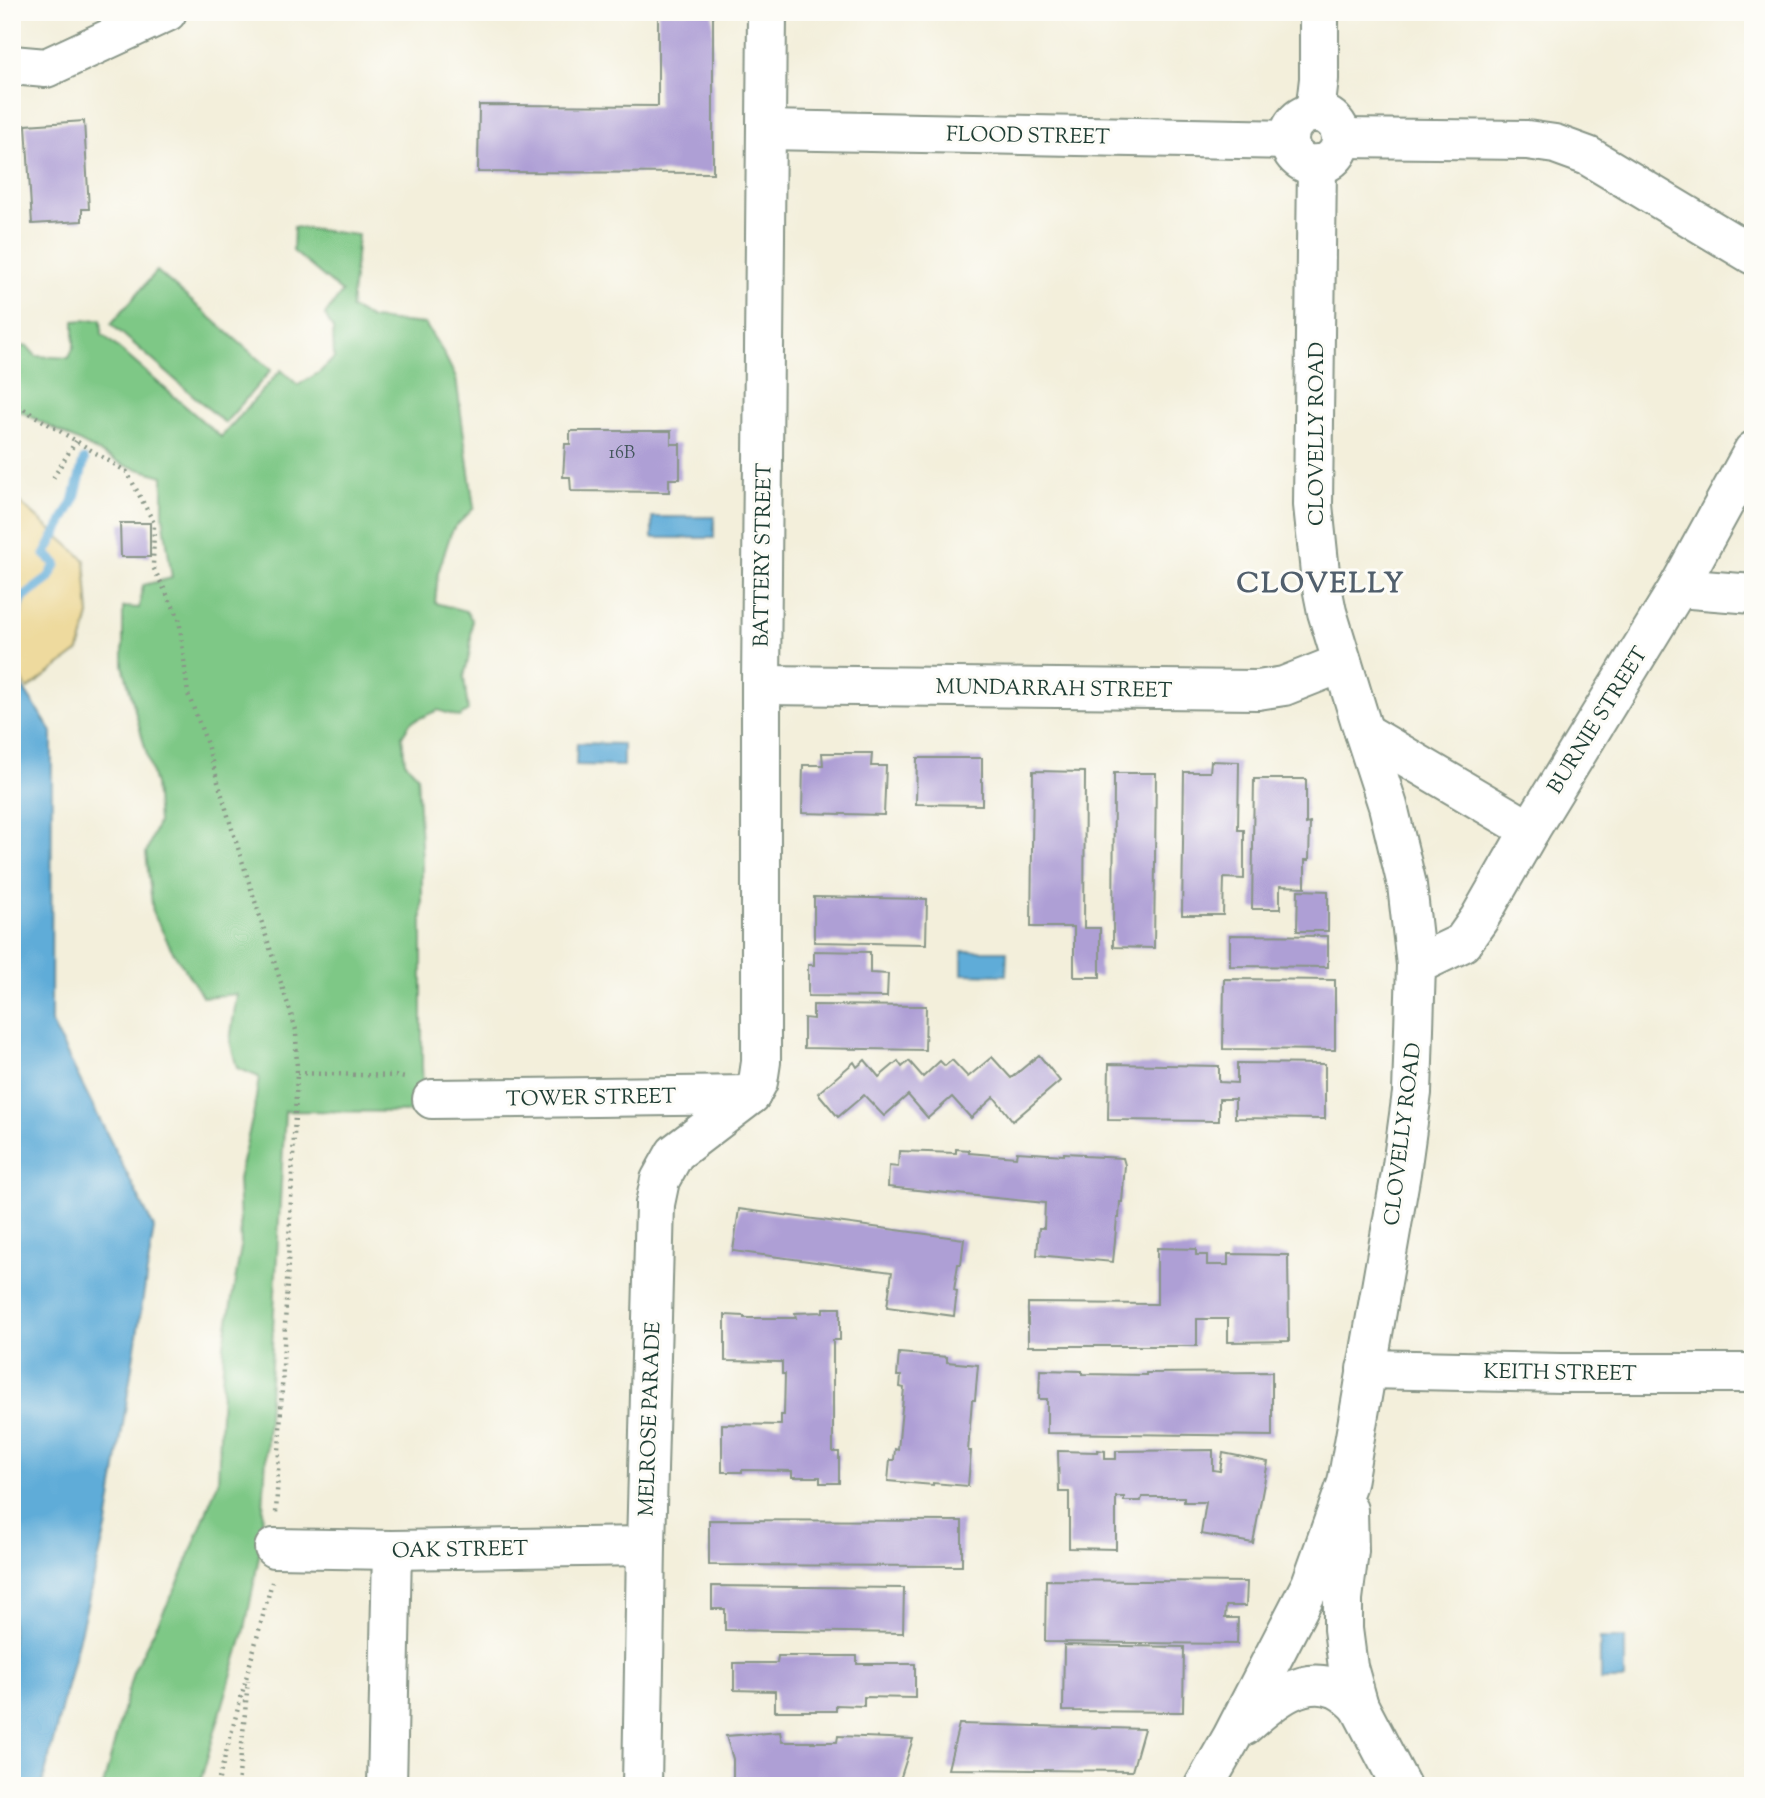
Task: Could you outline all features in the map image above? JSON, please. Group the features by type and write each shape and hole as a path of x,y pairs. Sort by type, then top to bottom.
{"street":[{"path":"12,65 46,68 167,12"},
{"name":"BATTERY STREET","path":"751,1095 758,1082 761,1062 761,685 767,12"},
{"name":"CLOVELLY ROAD","path":"1204,1786 1311,1584 1347,1483 1401,1173 1410,1106 1416,965 1408,886 1388,806 1328,612 1321,582 1312,505 1319,12"},
{"name":"FLOOD STREET","path":"766,130 1316,139 1527,139 1555,144 1588,156 1753,255"},
{"name":"BURNIE STREET","path":"1416,965 1462,943 1479,919 1530,830 1678,588 1753,451"},
{"path":"1678,588 1753,594"},
{"name":"MUNDARRAH STREET","path":"761,685 1258,690 1284,685 1342,663"},
{"path":"1364,732 1530,830"},
{"name":"TOWER STREET","path":"432,1098 751,1095"},
{"name":"MELROSE PARADE","path":"642,1786 655,1203 660,1180 675,1153 751,1095"},
{"name":"KEITH STREET","path":"1366,1369 1753,1373"},
{"path":"1347,1483 1349,1551 1343,1599 1343,1629 1349,1667 1359,1706 1401,1786"},
{"name":"OAK STREET","path":"274,1548 393,1550 646,1546"},
{"path":"387,1786 393,1550"},
{"path":"1232,1737 1272,1702 1299,1688 1314,1686 1337,1689 1359,1706"}],"path":[{"path":"12,402 127,472 154,523 153,567 179,618 188,694 205,738 296,1030 298,1073 282,1378"},
{"path":"53,478 76,441"},
{"path":"298,1073 394,1076"},
{"path":"239,1786 249,1670"}],"green space":[{"path":"294,227 358,235 351,308 371,319 425,324 456,378 474,508 452,530 438,573 435,603 466,611 472,620 470,652 464,677 468,711 459,717 438,710 411,722 402,736 405,762 417,775 422,861 424,1112 285,1111 261,1546 245,1629 199,1786 103,1786 133,1672 181,1577 218,1482 224,1344 241,1247 238,1179 259,1077 237,1068 230,1041 237,994 203,997 172,950 153,913 146,853 158,822 155,785 123,665 123,607 139,608 143,585 172,578 163,516 163,476 124,465 12,407 12,347 27,346 36,356 69,358 74,346 74,321 101,319 102,334 221,437 281,370 298,385 320,372 334,358 333,329 325,315 342,292 293,251"},
{"path":"157,271 271,370 225,423 111,324"}],"sand":[{"path":"12,498 85,560 89,615 79,651 28,689 12,666"}],"water":[{"path":"652,517 714,517 714,538 652,538"},
{"path":"12,671 52,732 51,1022 154,1228 107,1525 42,1786 12,1786"},
{"path":"577,743 623,744 623,766 576,765"},
{"path":"962,951 1007,951 1006,975 962,974"},
{"path":"1600,1638 1625,1638 1625,1680 1600,1680"}],"building":[{"path":"658,12 713,12 713,173 478,172 479,105 658,106"},
{"path":"84,121 89,209 82,209 82,221 32,224 26,125"},
{"path":"570,431 671,431 671,444 680,444 680,479 669,479 669,492 571,491 570,477 563,477 565,444 570,444"},
{"path":"120,523 150,523 150,557 121,557"},
{"path":"822,753 872,753 871,766 886,766 884,815 802,813 803,765 823,765"},
{"path":"917,758 982,758 982,805 916,804"},
{"path":"1211,761 1239,762 1238,830 1244,830 1244,879 1224,878 1223,915 1182,915 1184,772 1210,772"},
{"path":"1033,771 1085,772 1084,928 1100,928 1100,977 1074,977 1074,927 1031,927"},
{"path":"1114,773 1156,773 1154,948 1113,947"},
{"path":"1254,779 1306,779 1306,824 1310,823 1309,860 1305,860 1305,887 1280,886 1280,909 1252,909"},
{"path":"1298,890 1328,891 1328,931 1297,931"},
{"path":"814,897 927,899 926,944 814,942"},
{"path":"1230,935 1328,936 1328,967 1230,966"},
{"path":"814,951 870,952 870,973 888,974 887,997 808,996 808,965 814,965"},
{"path":"1224,979 1335,980 1335,1050 1223,1049"},
{"path":"813,1005 926,1006 925,1050 804,1048 804,1018 813,1019"},
{"path":"1039,1055 1060,1081 1013,1121 994,1097 971,1118 952,1097 928,1118 908,1095 884,1116 864,1095 838,1117 818,1093 854,1062 857,1067 865,1060 879,1077 898,1061 902,1067 909,1061 923,1077 940,1061 945,1066 952,1060 968,1077 992,1057 1011,1078"},
{"path":"1237,1063 1325,1064 1325,1119 1235,1118 1235,1099 1219,1099 1219,1121 1108,1120 1109,1064 1219,1066 1219,1082 1237,1083"},
{"path":"956,1149 969,1150 969,1153 1016,1157 1017,1152 1123,1158 1125,1165 1122,1202 1117,1218 1113,1262 1037,1255 1039,1228 1044,1228 1045,1203 888,1187 889,1166 898,1167 899,1151 956,1153"},
{"path":"739,1209 964,1239 954,1290 957,1291 954,1316 887,1307 892,1272 733,1251"},
{"path":"1157,1248 1196,1249 1196,1255 1207,1255 1207,1265 1228,1265 1228,1254 1288,1255 1289,1341 1228,1342 1228,1319 1197,1319 1197,1346 1028,1346 1028,1303 1157,1304"},
{"path":"823,1308 840,1308 840,1340 833,1340 833,1452 839,1452 839,1483 820,1483 820,1477 792,1477 792,1471 722,1472 722,1424 781,1425 781,1415 784,1415 785,1374 782,1374 782,1362 725,1361 725,1315 744,1318 796,1318 795,1313 823,1312"},
{"path":"899,1353 947,1357 947,1362 978,1365 975,1400 972,1400 968,1486 888,1481 890,1460 894,1460 895,1449 898,1450 904,1388 900,1387 901,1376 897,1376"},
{"path":"1040,1370 1146,1375 1272,1372 1272,1436 1047,1433 1047,1399 1039,1399"},
{"path":"1213,1450 1213,1470 1220,1471 1223,1453 1268,1462 1253,1543 1201,1534 1206,1502 1184,1502 1184,1497 1142,1497 1141,1501 1124,1501 1124,1497 1116,1497 1116,1549 1069,1548 1069,1492 1059,1492 1058,1451 1105,1451 1105,1459 1116,1459 1116,1451"},
{"path":"709,1520 962,1521 962,1566 709,1565"},
{"path":"1046,1580 1247,1582 1246,1606 1226,1606 1225,1618 1238,1618 1237,1644 1045,1642"},
{"path":"712,1586 904,1588 903,1633 725,1630 725,1609 712,1609"},
{"path":"1064,1645 1184,1647 1183,1712 1063,1711"},
{"path":"778,1656 857,1656 857,1664 915,1664 915,1698 864,1697 864,1706 836,1705 836,1711 775,1711 775,1691 734,1690 734,1663 777,1663"},
{"path":"959,1724 1144,1729 1132,1771 948,1769"},
{"path":"780,1732 782,1742 837,1742 838,1736 913,1739 898,1786 718,1786 715,1779 733,1780 733,1759 726,1736"}],"waterway":[{"path":"12,632 22,598 48,579 56,564 45,554 74,500 84,460"}],"district":[{"name":"CLOVELLY","path":"1321,582"}]}
